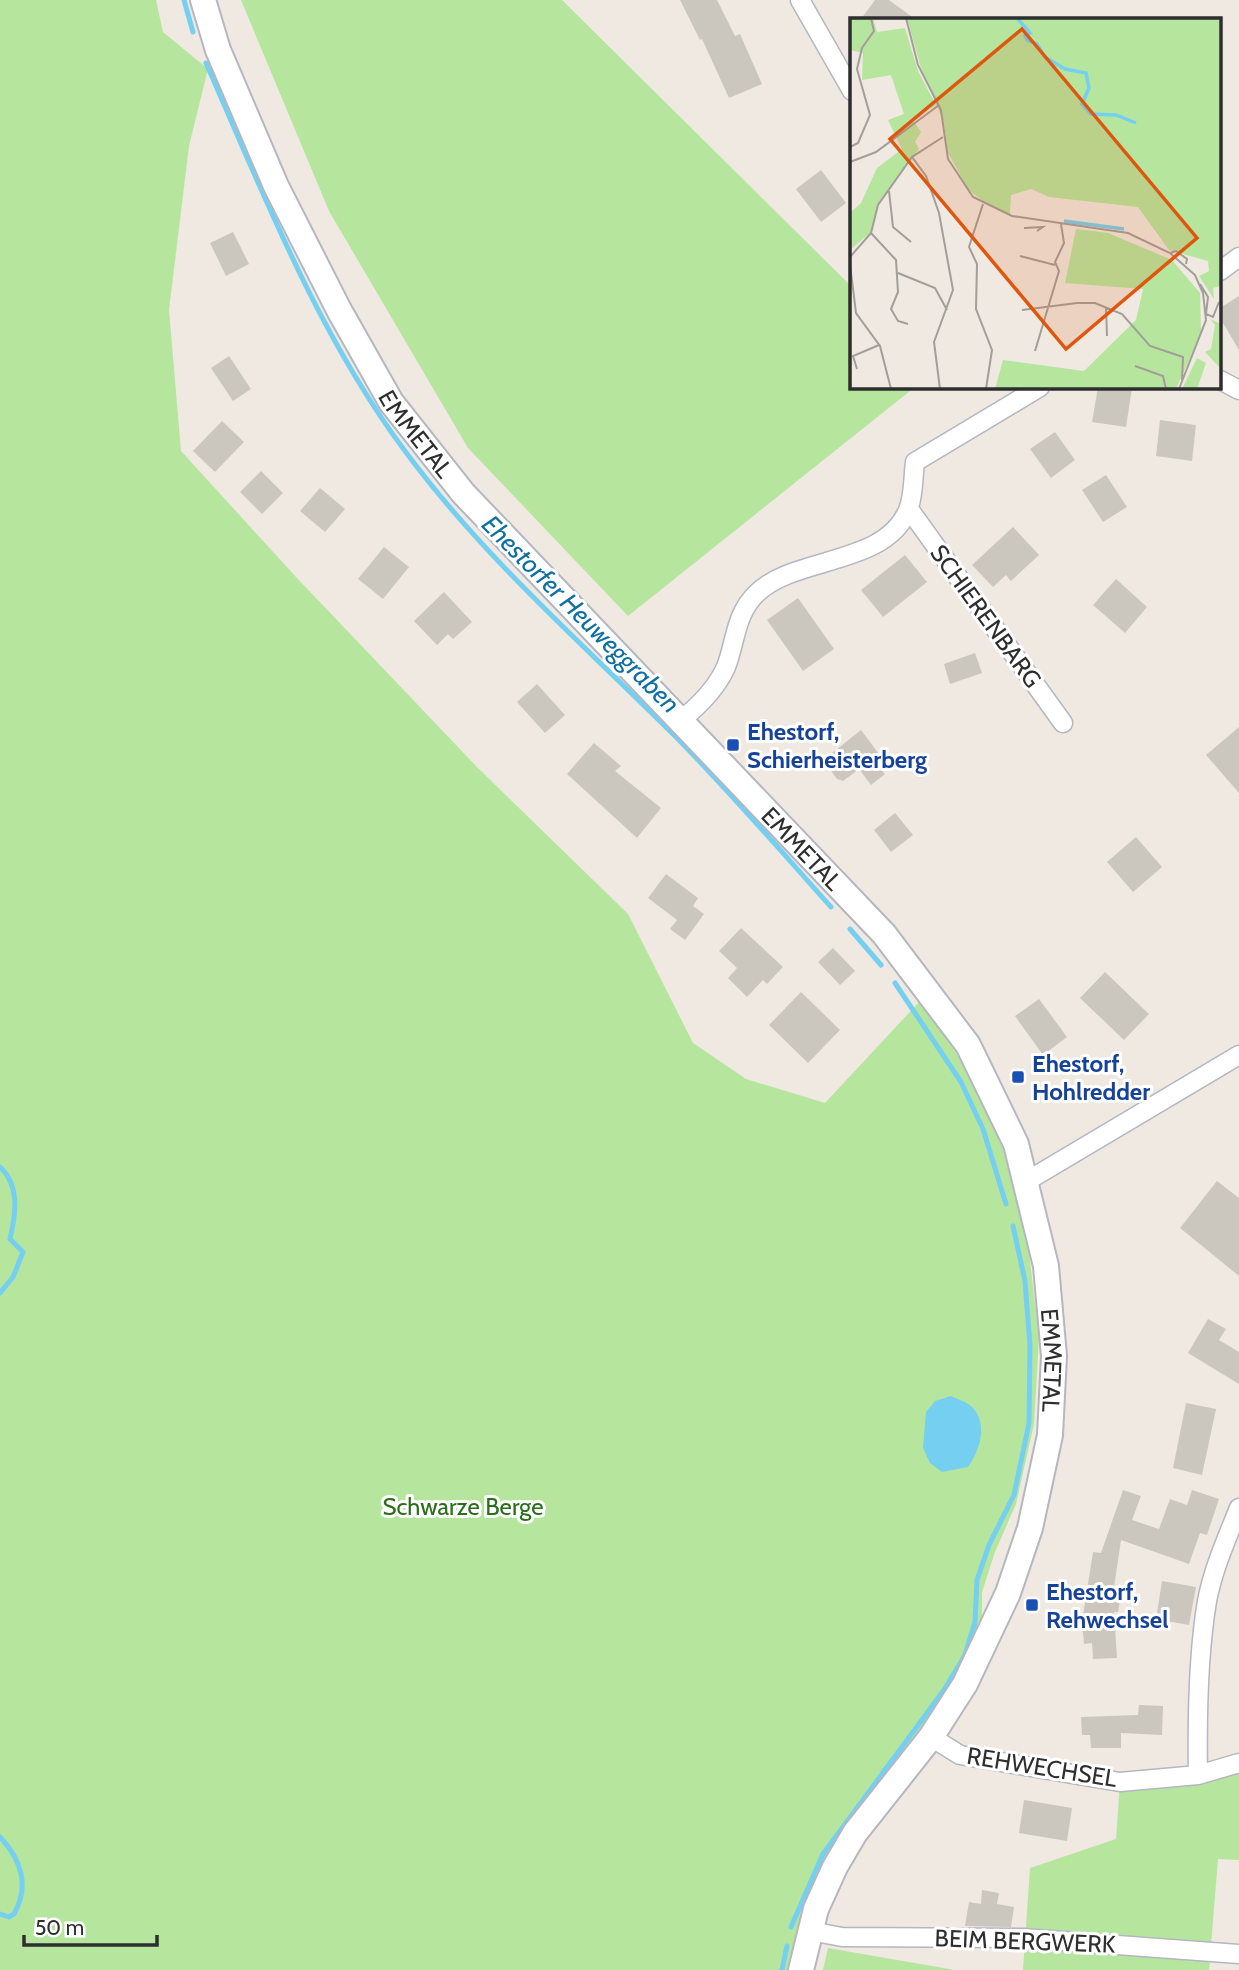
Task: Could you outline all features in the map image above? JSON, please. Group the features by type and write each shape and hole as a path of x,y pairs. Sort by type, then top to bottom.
{"main road":[{"name":"EMMETAL","path":"203,0 233,88 276,186 339,310 391,401 417,439 463,492 807,850 922,980 968,1045 995,1095 1016,1144 1027,1181 1047,1279 1054,1356 1050,1435 1030,1528 987,1645 931,1737 845,1849 822,1895 801,1970"}],"street":[{"path":"800,0 850,88"},
{"path":"1222,270 1239,257"},
{"path":"1222,381 1239,390"},
{"path":"681,720 710,694 726,666 745,607 759,591 819,564 859,552 894,530 909,509 915,462 1038,388"},
{"name":"SCHIERENBARG","path":"909,509 1063,723"},
{"path":"1027,1181 1239,1055"},
{"path":"1198,1775 1197,1727 1207,1601 1239,1508"},
{"name":"REHWECHSEL","path":"931,1737 960,1755 1120,1782 1198,1775 1239,1763"},
{"name":"BEIM BERGWERK","path":"810,1931 842,1937 1023,1938 1239,1954"}],"green space":[{"name":"Schwarze Berge","path":"0,0 156,0 163,32 208,69 189,146 169,310 181,451 296,577 477,767 628,914 693,1043 746,1079 825,1103 921,1000 969,1073 1000,1139 1027,1235 1039,1338 1034,1424 1016,1504 995,1552 982,1592 982,1628 971,1653 791,1970 0,1970"},
{"path":"241,0 562,0 850,285 850,388 914,388 628,616 468,448 329,211"},
{"path":"1239,1763 1239,1860 1218,1859 1209,1970 1023,1970 1030,1868 1116,1839 1120,1782"},
{"path":"828,1948 955,1970 823,1970"}],"water":[{"path":"951,1396 969,1405 977,1413 981,1437 968,1467 942,1472 930,1463 923,1448 926,1412 935,1401"}],"building":[{"path":"680,0 717,0 735,36 740,34 762,84 729,98 702,39 700,40"},
{"path":"875,0 889,0 914,18 862,18"},
{"path":"821,170 846,203 821,222 796,189"},
{"path":"233,232 249,264 226,276 210,243"},
{"path":"1239,296 1239,350 1222,321 1222,307"},
{"path":"229,356 251,389 233,401 211,368"},
{"path":"1098,388 1132,388 1126,427 1092,422"},
{"path":"1160,420 1196,425 1192,461 1156,456"},
{"path":"222,421 244,442 215,472 193,451"},
{"path":"1055,432 1075,460 1051,478 1030,449"},
{"path":"261,471 283,493 262,514 240,492"},
{"path":"1106,475 1127,507 1103,522 1082,490"},
{"path":"320,488 345,509 325,532 300,511"},
{"path":"1013,527 1039,555 1011,581 1006,575 993,587 972,565"},
{"path":"384,547 409,567 383,599 358,579"},
{"path":"905,555 927,582 883,617 861,590"},
{"path":"1116,579 1147,607 1125,633 1093,605"},
{"path":"444,592 472,622 453,639 448,634 437,645 414,621"},
{"path":"798,598 834,649 803,671 767,620"},
{"path":"975,653 982,673 950,684 944,664"},
{"path":"537,684 565,715 545,733 517,702"},
{"path":"1239,727 1239,793 1206,755"},
{"path":"861,730 879,754 872,758 885,774 871,785 859,769 843,781 837,779 829,768 836,761 831,754"},
{"path":"594,743 621,766 615,771 661,808 637,838 567,774"},
{"path":"895,813 913,835 891,852 874,830"},
{"path":"1136,837 1162,867 1133,892 1107,862"},
{"path":"666,874 698,898 693,906 704,914 685,940 670,929 677,920 648,898"},
{"path":"741,928 783,967 767,984 763,980 747,997 728,978 737,968 719,951"},
{"path":"833,948 855,971 840,985 818,962"},
{"path":"1105,972 1149,1014 1124,1040 1080,998"},
{"path":"801,992 840,1030 808,1063 769,1025"},
{"path":"1039,999 1067,1037 1043,1055 1015,1016"},
{"path":"1217,1181 1239,1198 1239,1276 1180,1228"},
{"path":"1208,1319 1226,1329 1219,1340 1239,1352 1239,1384 1188,1353"},
{"path":"1186,1403 1216,1409 1202,1475 1173,1468"},
{"path":"1123,1490 1141,1496 1132,1520 1159,1529 1170,1499 1187,1505 1192,1490 1219,1499 1207,1535 1200,1533 1189,1564 1121,1540 1113,1594 1121,1595 1118,1612 1114,1612 1117,1658 1093,1659 1092,1643 1084,1644 1082,1622 1093,1552 1101,1553"},
{"path":"1162,1581 1196,1587 1189,1625 1156,1619"},
{"path":"1139,1705 1163,1706 1162,1735 1121,1733 1121,1748 1091,1748 1090,1735 1082,1735 1081,1717 1138,1715"},
{"path":"1024,1800 1072,1808 1067,1841 1019,1833"},
{"path":"982,1890 999,1893 997,1904 1014,1907 1011,1927 965,1926 969,1902 981,1904"}],"waterway":[{"name":"Ehestorfer Heuweggraben","path":"184,0 193,32"},
{"name":"Ehestorfer Heuweggraben","path":"206,63 319,312 345,360 405,451 501,564 696,758 831,907"},
{"name":"Ehestorfer Heuweggraben","path":"850,929 881,965"},
{"name":"Ehestorfer Heuweggraben","path":"895,983 961,1082 983,1129 1006,1204"},
{"path":"0,1167 14,1191 15,1210 10,1239 23,1252 13,1277 0,1293"},
{"name":"Ehestorfer Heuweggraben","path":"791,1927 823,1854 944,1690 965,1655 975,1622 977,1580 989,1545 1014,1495 1029,1423 1030,1346 1025,1281 1013,1226"},
{"path":"0,1837 18,1864 22,1883 22,1893 14,1914 9,1917 0,1914"},
{"name":"Ehestorfer Heuweggraben","path":"782,1970 787,1946"}],"place":[{"name":"Ehestorf, Schierheisterberg","path":"733,745"},
{"name":"Ehestorf, Hohlredder","path":"1018,1077"},
{"name":"Ehestorf, Rehwechsel","path":"1032,1605"}]}
